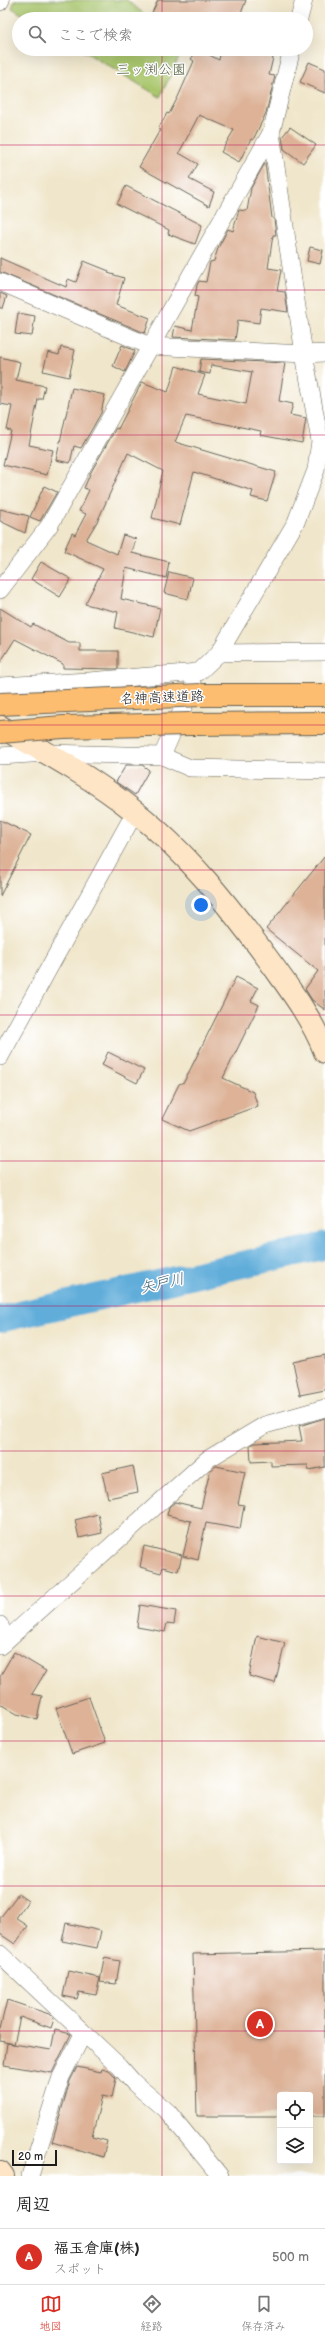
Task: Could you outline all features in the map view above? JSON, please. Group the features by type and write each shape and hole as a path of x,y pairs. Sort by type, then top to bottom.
{"highway":[{"name":"名神高速道路","path":"0,704 201,695 325,695"},
{"name":"名神高速道路","path":"0,732 63,727 325,723"}],"street":[{"path":"301,12 304,0"},
{"path":"0,590 49,526 271,133 290,56"},
{"path":"162,756 199,672 219,653 296,522 316,470 320,441 304,354 271,133"},
{"path":"0,282 150,346 304,354 325,353"},
{"path":"219,653 325,652"},
{"path":"0,686 89,681 199,672"},
{"path":"0,726 100,785 135,812 183,856 247,930 296,997 325,1052"},
{"path":"0,756 47,753 162,756 190,768 325,771"},
{"path":"0,1057 135,812"},
{"path":"2,1644 208,1460 265,1425 325,1408"},
{"path":"0,1625 2,1644"},
{"path":"0,1954 168,2112 220,2176"},
{"path":"30,2176 61,2077 84,2034"},
{"path":"0,2172 3,2176"}],"green space":[{"name":"三ッ渕公園","path":"15,0 127,0 142,12 19,12 12,8"},
{"name":"三ッ渕公園","path":"92,56 180,56 160,97"}],"building":[{"path":"158,0 246,0 242,12 152,12"},
{"path":"193,56 211,56 219,60 220,56 273,56 269,75 275,76 266,113 253,140 251,139 239,162 221,152 234,130 199,115 179,153 198,164 189,179 214,192 209,206 139,167 160,130 158,129 167,113 169,114 178,97 194,61 191,59"},
{"path":"309,62 325,69 325,93 300,82"},
{"path":"290,127 316,145 303,163 284,149 282,137"},
{"path":"265,163 272,218 274,219 276,235 273,235 268,268 281,270 277,291 285,292 288,312 261,308 259,323 238,320 235,340 173,337 175,326 192,330 198,297 195,296 197,285 199,281 206,282 210,262 214,261 218,248 228,229 233,231 239,210 247,211 251,188"},
{"path":"126,186 202,225 195,244 168,234 169,230 117,204"},
{"path":"310,247 323,250 320,264 307,261"},
{"path":"0,258 66,287 68,279 76,282 84,261 109,271 108,273 124,278 116,305 150,318 145,333 0,272"},
{"path":"0,293 7,296 3,308 0,308"},
{"path":"18,313 35,316 32,336 15,334"},
{"path":"122,345 135,351 125,372 113,366"},
{"path":"61,347 75,350 69,377 43,371 48,352 59,355"},
{"path":"0,357 20,362 16,380 45,386 42,399 38,399 29,445 53,450 47,475 3,465 11,431 7,430 12,406 0,404"},
{"path":"201,359 285,363 279,401 293,404 290,415 306,418 302,443 260,435 261,431 186,416 175,442 276,472 267,501 251,497 253,491 194,472 180,525 152,518 163,471 128,453 98,520 86,540 117,554 123,535 136,539 132,553 169,562 166,578 126,568 121,599 160,608 154,637 115,628 118,612 85,604 103,569 64,551 72,533 75,535 86,514 79,511 89,490 84,488 91,472 116,428 118,429 142,382 168,392 176,366 205,375 198,394 246,404 252,372 211,365 210,374 199,372"},
{"path":"72,388 105,395 101,413 81,448 74,446 70,463 56,460"},
{"path":"44,486 57,492 40,521 30,517"},
{"path":"0,509 29,516 25,533 0,521"},
{"path":"41,562 71,579 60,597 31,579"},
{"path":"169,572 193,578 188,599 164,593"},
{"path":"0,608 31,627 33,624 69,643 80,643 80,651 118,651 118,669 63,668 63,664 15,639 0,663"},
{"path":"126,765 142,765 149,770 135,795 116,782"},
{"path":"0,820 31,835 0,896"},
{"path":"325,856 325,1010 312,1000 305,989 318,971 266,929"},
{"path":"236,977 258,988 251,1001 259,1005 223,1078 253,1092 258,1106 189,1131 162,1119 179,1084 184,1082"},
{"path":"108,1052 144,1070 137,1083 102,1065"},
{"path":"325,1355 325,1390 300,1395 293,1362"},
{"path":"325,1418 325,1467 309,1470 308,1465 271,1466 271,1461 251,1462 250,1445 254,1443 302,1441 299,1426"},
{"path":"133,1466 138,1492 108,1498 102,1473"},
{"path":"216,1466 245,1472 238,1504 244,1505 240,1529 206,1523 198,1560 183,1556 191,1521 167,1515 169,1507 175,1502 201,1508 210,1471"},
{"path":"98,1514 102,1533 79,1538 75,1520"},
{"path":"144,1546 182,1555 178,1571 163,1567 161,1573 140,1567"},
{"path":"140,1605 176,1611 174,1624 167,1623 165,1632 137,1627"},
{"path":"257,1636 285,1643 275,1683 249,1676"},
{"path":"14,1652 46,1671 32,1694 42,1696 37,1719 17,1714 0,1704 0,1676"},
{"path":"89,1697 105,1743 72,1754 56,1708"},
{"path":"18,1894 28,1901 16,1918 28,1926 15,1944 0,1934 0,1918"},
{"path":"66,1923 101,1931 97,1948 62,1941"},
{"path":"325,1951 325,2116 313,2116 313,2092 277,2092 277,2116 197,2116 193,1954"},
{"path":"104,1958 120,1961 116,1984 100,1982"},
{"path":"68,1971 100,1978 96,1995 79,1992 77,1999 63,1996"},
{"path":"7,2000 49,2014 54,2019 51,2028 20,2017 14,2044 0,2041 0,2029"},
{"path":"55,2030 71,2034 52,2073 4,2065 7,2043 51,2050"},
{"path":"77,2067 101,2072 102,2069 109,2071 116,2078 112,2098 102,2096 92,2137 107,2141 103,2157 52,2142 70,2081"}],"waterway":[{"name":"矢戸川","path":"0,1319 325,1246"}],"place":[{"name":"福玉倉庫(株)","path":"260,2024"}]}
